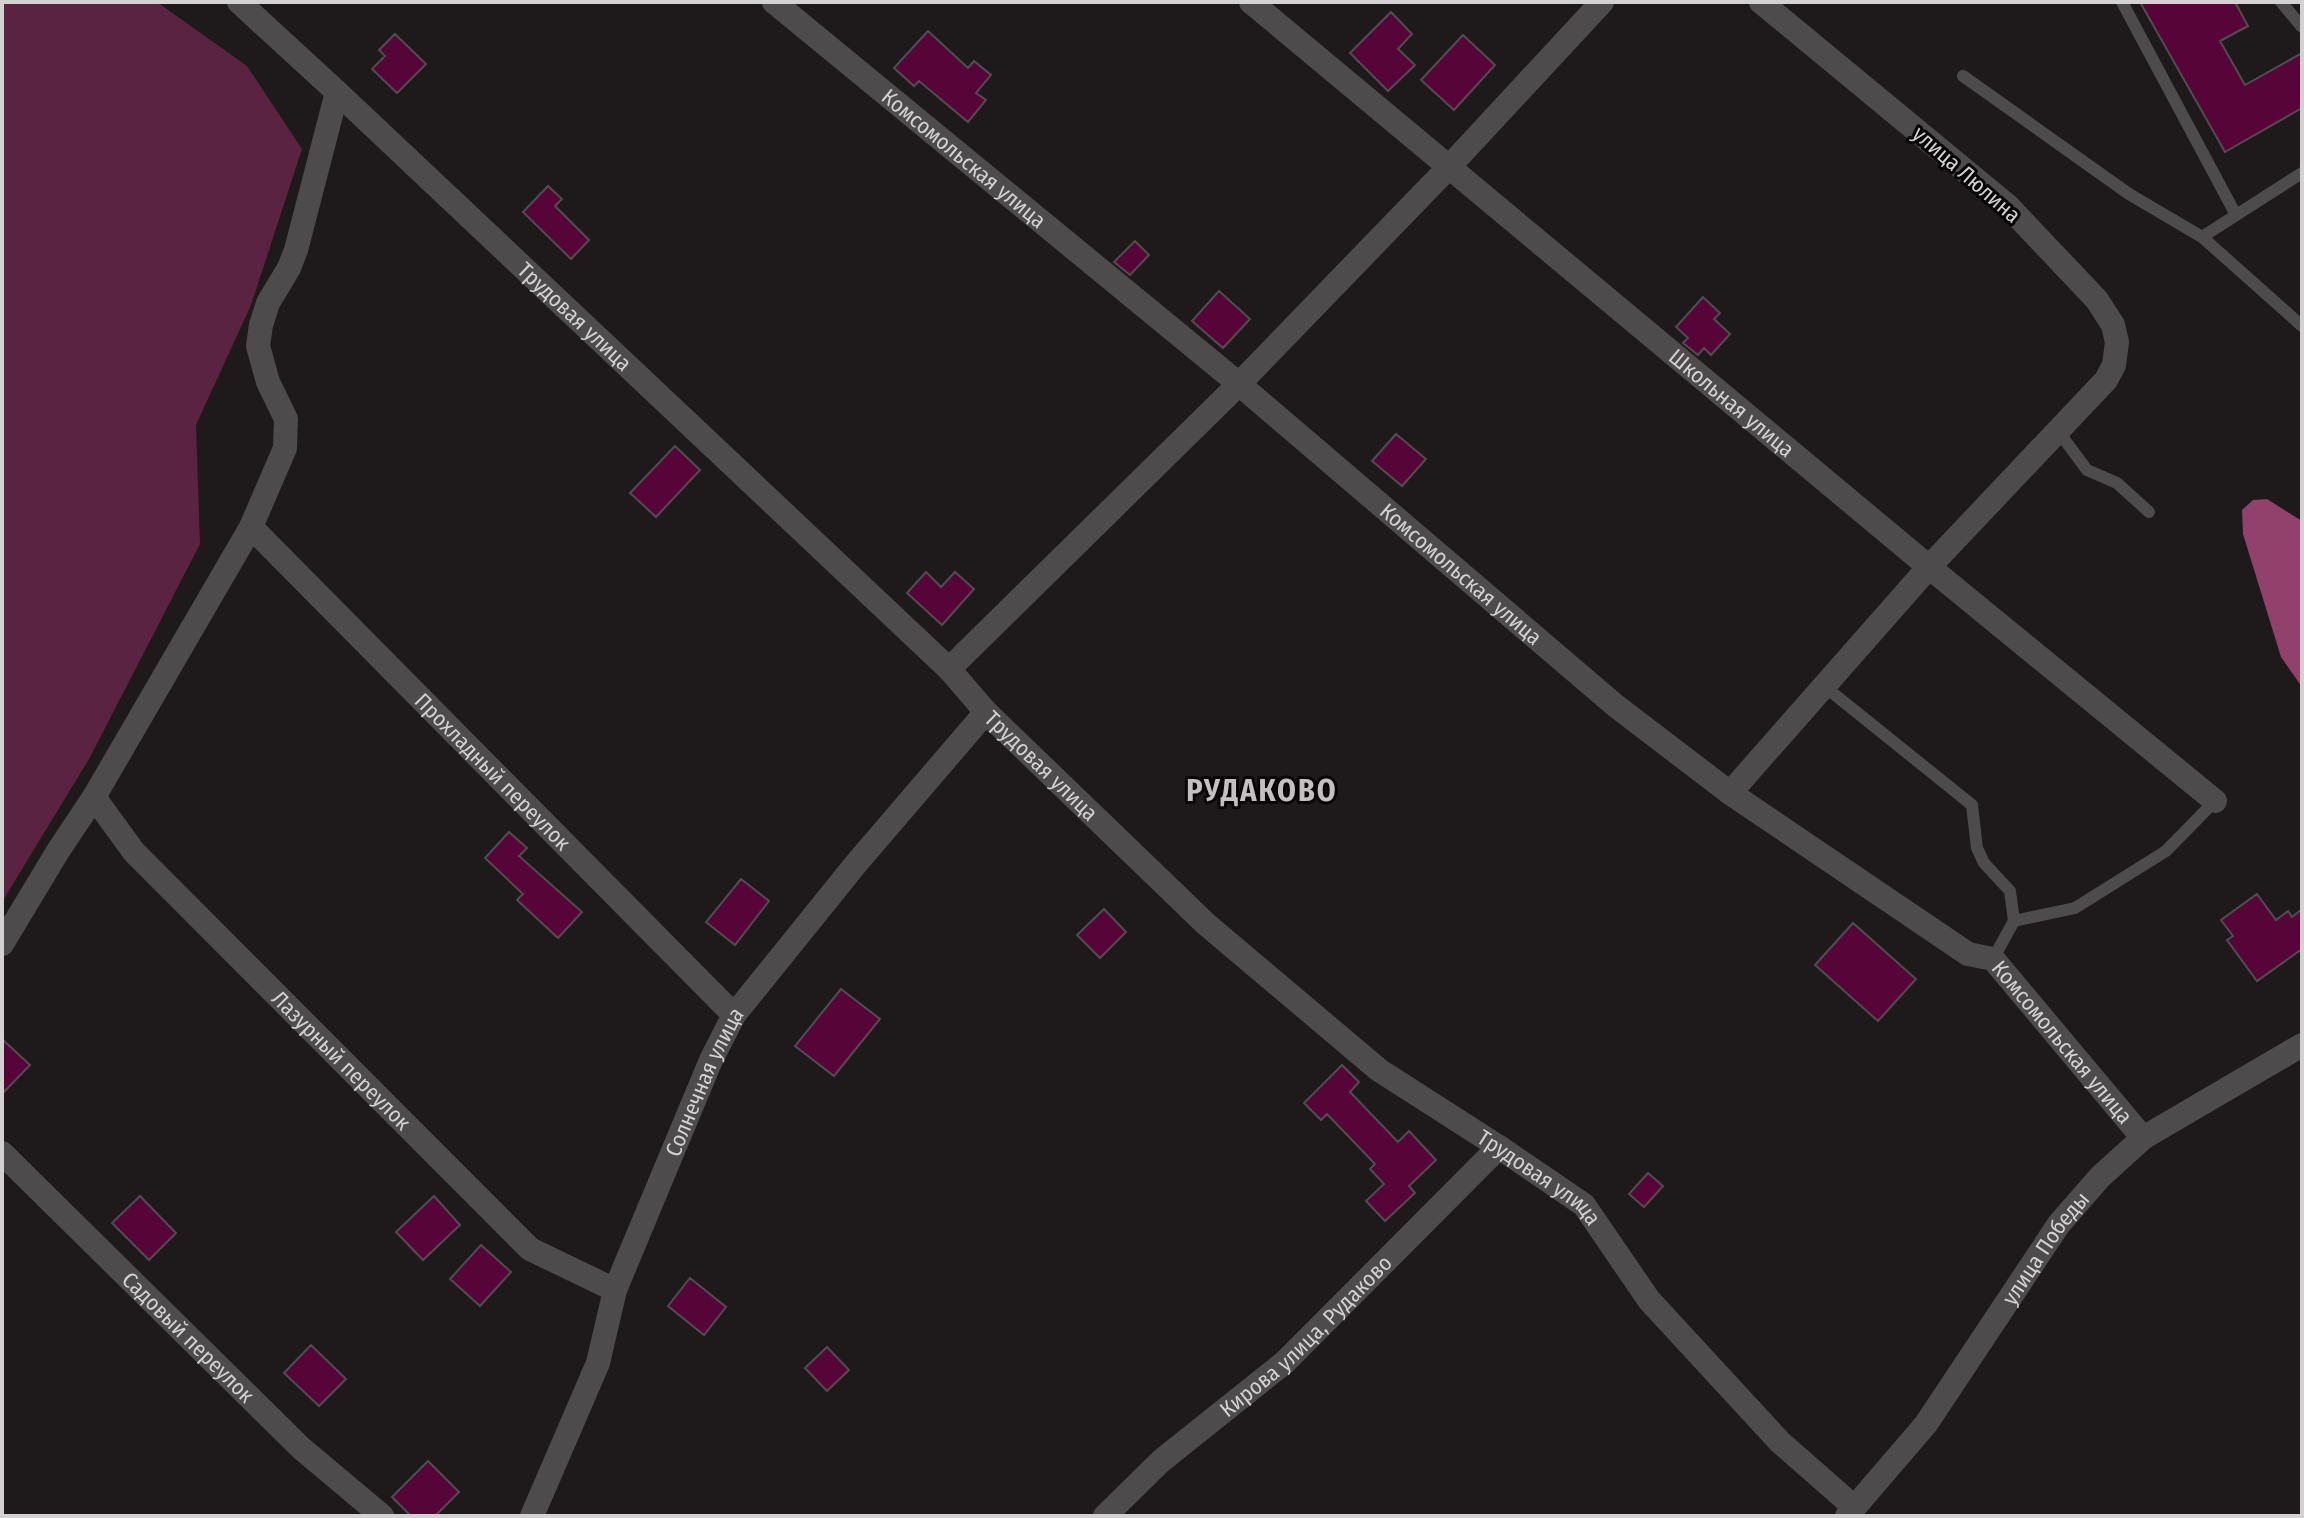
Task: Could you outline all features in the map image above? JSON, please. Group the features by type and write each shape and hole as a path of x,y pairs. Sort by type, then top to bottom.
{"street":[{"name":"Трудовая улица","path":"239,2 949,669 986,712 1206,924 1379,1070 1584,1205 1649,1300 1780,1442 1851,1511"},
{"name":"Комсомольская улица","path":"774,2 1239,384 1616,706 1730,793 1968,954 1993,959 2143,1138"},
{"name":"Школьная улица","path":"1251,2 2215,801"},
{"path":"949,669 1239,384 1448,168 1602,2"},
{"name":"улица Люлина","path":"1761,2 2008,206 2097,300 2113,325 2117,342 2114,365 2106,380 2058,431"},
{"path":"2,944 94,797 251,527 285,448 288,431 258,346 261,325 268,303 296,250 337,92"},
{"path":"1730,793 1929,567 2058,431"},
{"name":"Прохладный переулок","path":"251,527 734,1015"},
{"name":"Солнечная улица","path":"532,1516 598,1363 615,1290 711,1060 734,1015 855,865 986,712"},
{"name":"Лазурный переулок","path":"94,797 134,852 530,1249 615,1290"},
{"name":"улица Победы","path":"1851,1511 1926,1424 2059,1224 2100,1177 2143,1138 2302,1045"},
{"name":"Кирова улица, Рудаково","path":"1105,1516 1161,1461 1285,1362 1499,1147"},
{"name":"Садовый переулок","path":"2,1153 301,1448 382,1516"}],"lane":[{"path":"2122,2 2236,215"},
{"path":"2281,2 2302,27"},
{"path":"1963,76 2129,194 2202,237 2302,326"},
{"path":"2202,237 2302,173"},
{"path":"2058,431 2087,470 2117,483 2149,512"},
{"path":"1824,686 1972,805 1977,848 1984,863 2010,891 2014,921 1993,959"},
{"path":"2014,921 2075,908 2166,851 2215,801"}],"shaded area":[{"path":"2,2 157,2 247,66 302,149 251,305 196,425 200,544 89,759 2,902"},
{"path":"2267,499 2302,521 2302,687 2281,657 2243,534 2242,510 2253,500"}],"building":[{"path":"2140,2 2235,2 2248,26 2220,41 2245,85 2302,53 2302,108 2225,152"},
{"path":"1391,12 1412,34 1398,49 1415,65 1388,91 1350,53"},
{"path":"928,31 968,68 974,61 991,75 976,93 986,100 968,122 919,81 914,86 894,68"},
{"path":"395,34 426,64 397,93 372,69 385,56 379,50"},
{"path":"1463,35 1495,65 1454,110 1421,80"},
{"path":"548,186 562,199 555,206 589,240 571,259 523,212"},
{"path":"1135,241 1149,255 1130,275 1114,262"},
{"path":"1219,291 1250,319 1223,348 1192,321"},
{"path":"1703,297 1720,313 1714,319 1730,334 1711,355 1704,348 1698,355 1683,343 1688,338 1676,327"},
{"path":"1396,434 1426,459 1402,486 1372,461"},
{"path":"675,446 700,470 656,517 630,493"},
{"path":"926,572 941,587 955,572 974,589 942,625 907,593"},
{"path":"509,832 527,848 519,856 582,912 558,938 517,900 523,894 485,858"},
{"path":"741,879 769,901 735,945 706,922"},
{"path":"2257,894 2276,920 2288,911 2292,917 2302,909 2302,949 2257,981 2227,940 2233,936 2221,920"},
{"path":"1104,909 1126,932 1100,958 1077,935"},
{"path":"1853,923 1916,979 1878,1021 1815,965"},
{"path":"841,989 880,1019 834,1076 795,1046"},
{"path":"2,1039 30,1065 2,1094"},
{"path":"1342,1065 1359,1082 1350,1092 1398,1142 1409,1131 1436,1160 1409,1186 1415,1193 1385,1221 1366,1201 1384,1184 1370,1169 1375,1164 1327,1114 1321,1120 1304,1103"},
{"path":"1648,1173 1663,1186 1644,1207 1629,1194"},
{"path":"140,1196 176,1233 149,1260 112,1223"},
{"path":"434,1196 460,1225 423,1260 396,1232"},
{"path":"481,1245 511,1272 480,1306 450,1279"},
{"path":"690,1278 726,1307 704,1335 668,1306"},
{"path":"311,1345 346,1379 319,1406 284,1373"},
{"path":"827,1347 849,1370 827,1391 805,1368"},
{"path":"428,1461 459,1492 435,1516 411,1516 392,1497"}],"district":[{"name":"РУДАКОВО","path":"1262,791"}]}
